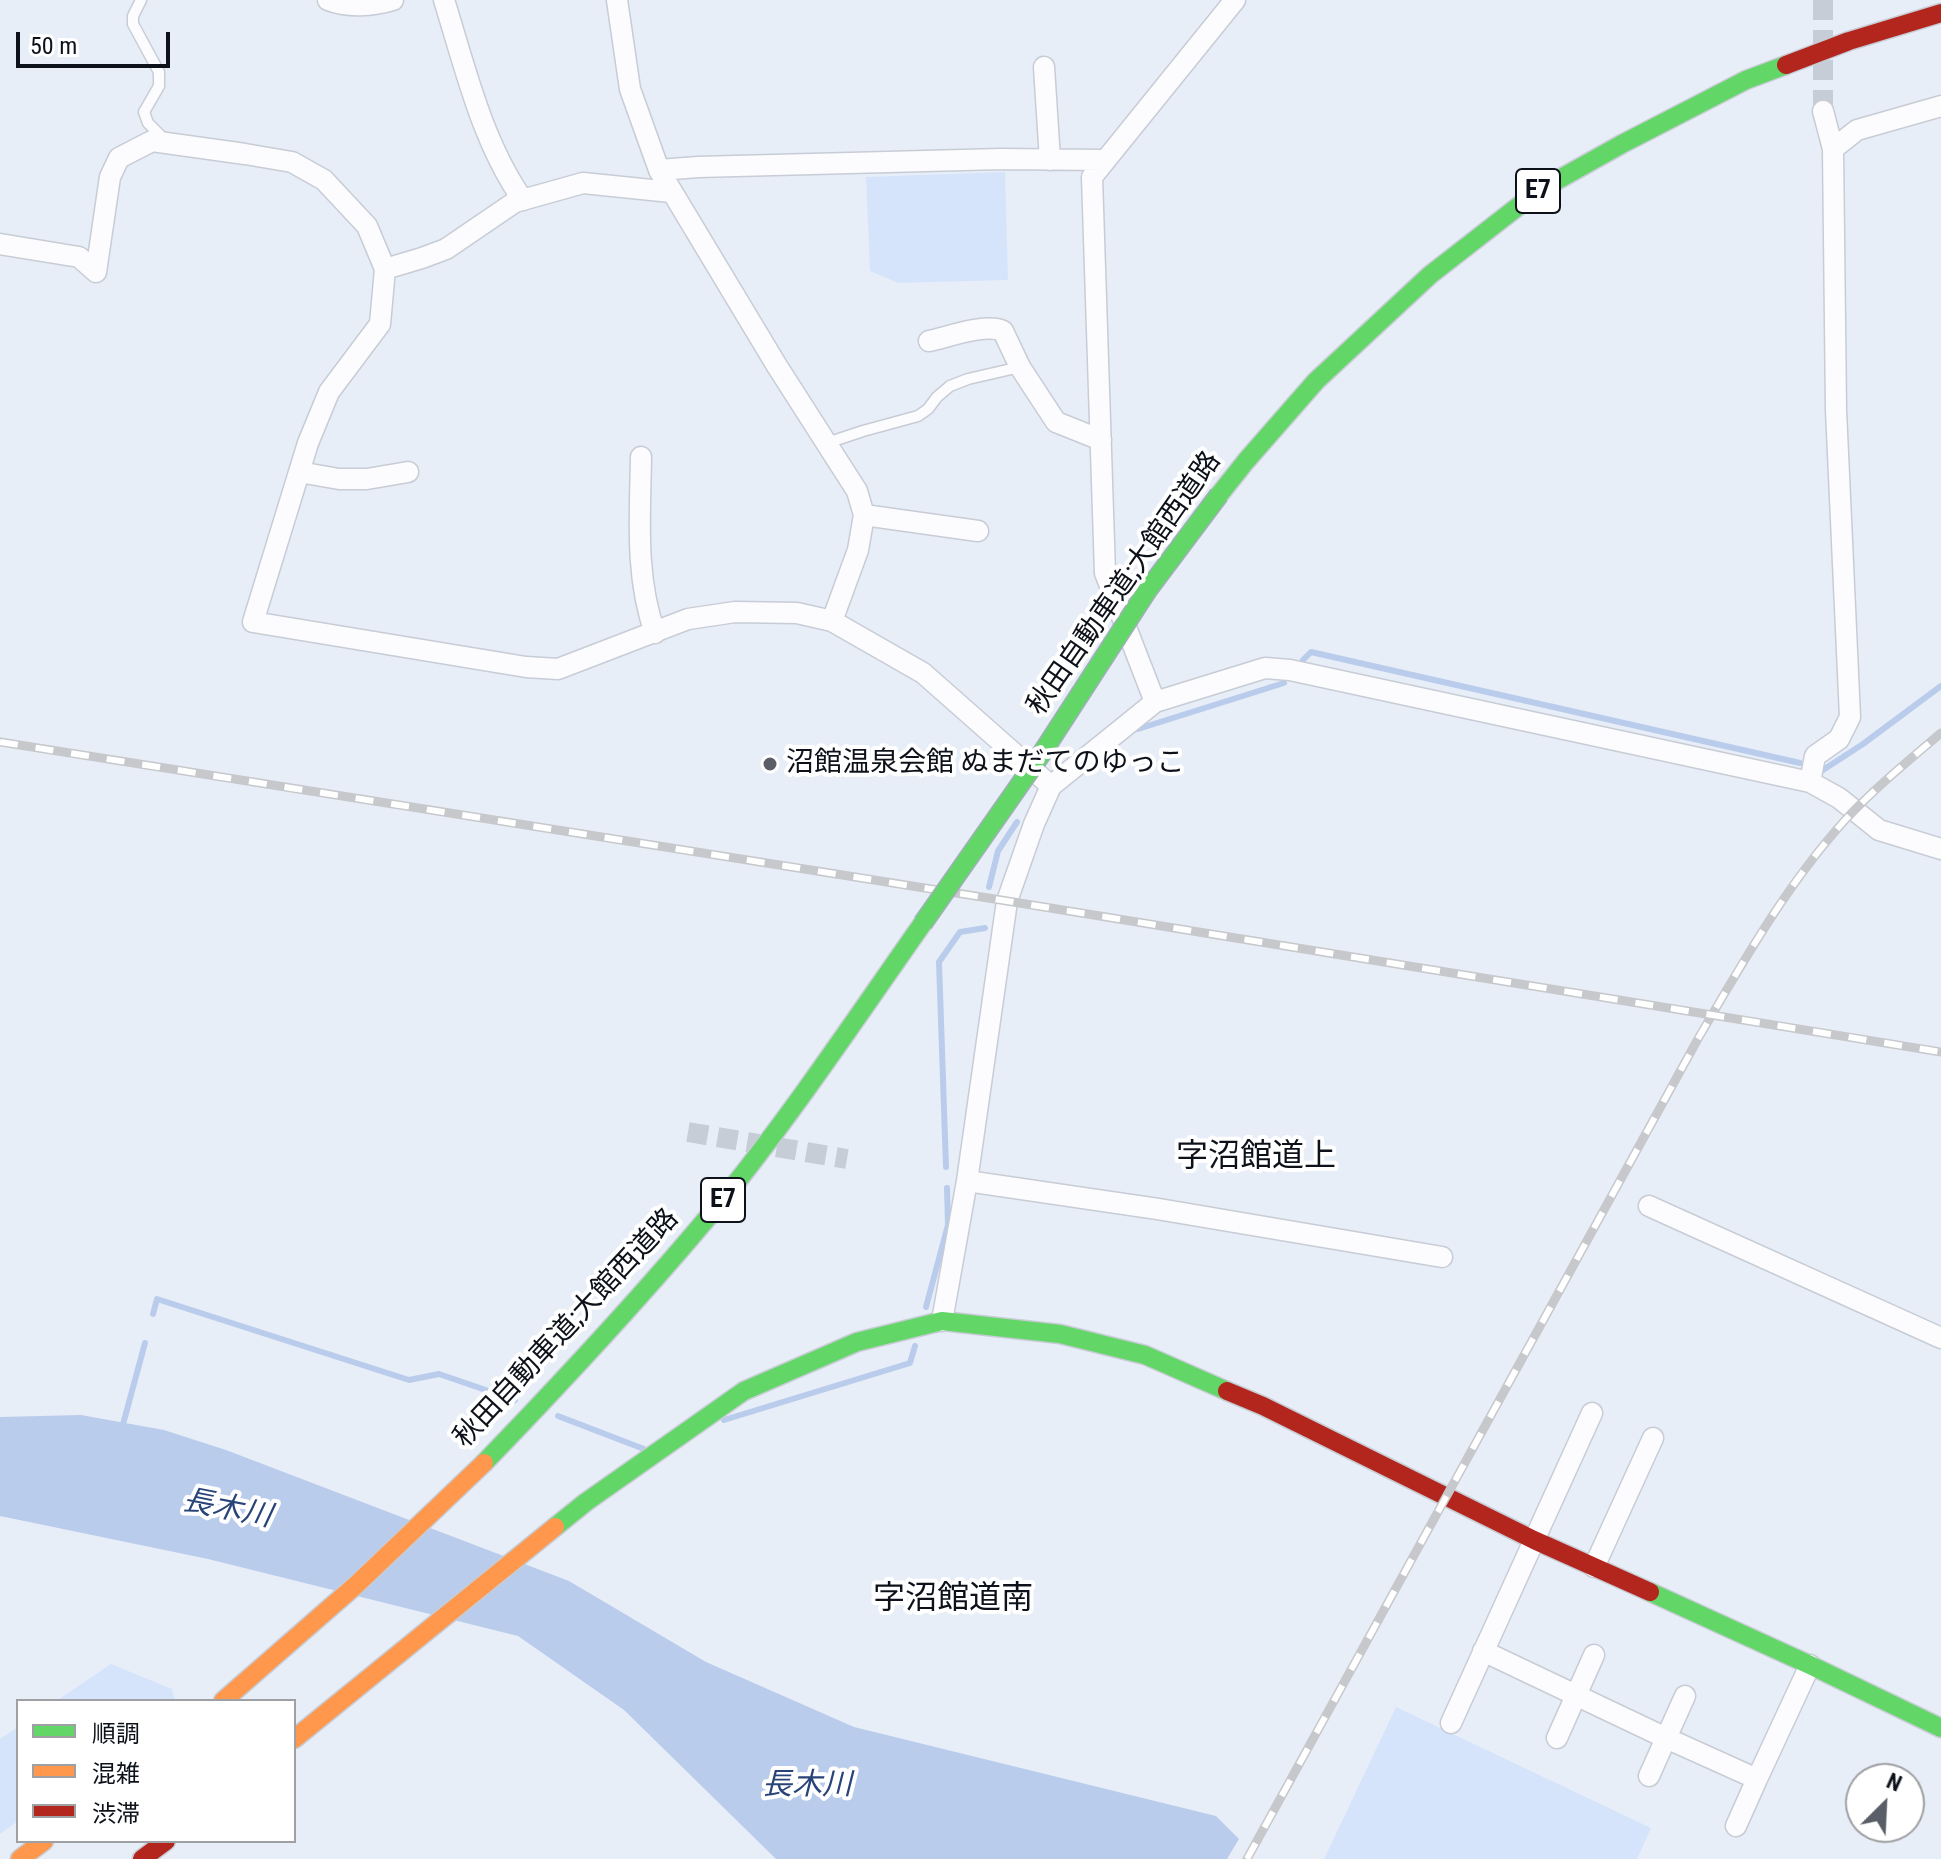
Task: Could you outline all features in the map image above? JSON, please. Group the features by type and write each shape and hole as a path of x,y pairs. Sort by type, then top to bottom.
{"main road":[{"name":"秋田自動車道;大館西道路","path":"225,1699 386,1558 493,1454 615,1326 723,1199 826,1061 1042,753 1147,591 1246,461 1316,381 1430,275 1538,191 1746,80 1849,41 1941,13"},
{"path":"296,1737 586,1502 744,1391 857,1342 942,1321 1060,1334 1145,1355 1263,1406 1534,1540 1941,1728"},
{"path":"20,1859 41,1843"},
{"path":"142,1859 163,1843"}],"street":[{"path":"328,0 337,4 375,5 393,0"},
{"path":"444,0 492,144 508,179 523,200"},
{"path":"617,0 630,89 659,170 777,366 857,491 864,515 858,550 832,621"},
{"path":"1155,702 1105,573 1092,177 1235,0"},
{"path":"1044,67 1050,160"},
{"path":"1833,149 1857,130 1941,106"},
{"path":"1810,782 1815,756 1839,739 1850,717 1836,410 1833,149 1823,111"},
{"path":"0,244 79,257 96,272 110,177 119,158 152,141 292,162 324,180 367,226 385,269 380,324 329,392 308,443 253,622 526,667 558,669 688,619 735,612 797,613 832,621 923,673 1051,786"},
{"path":"659,170 810,164 1105,160"},
{"path":"385,269 446,249 505,208 523,200 583,183 671,192"},
{"path":"929,341 980,329 997,328 1003,331 1020,367 1056,422 1101,440"},
{"path":"641,457 641,582 655,633"},
{"path":"299,472 339,479 367,479 408,472"},
{"path":"864,515 978,531"},
{"path":"942,1321 967,1181 1007,901 1051,786 1155,702 1265,668 1290,670 1810,782 1839,798 1879,830 1941,849"},
{"path":"967,1181 1158,1209 1442,1257"},
{"path":"1649,1206 1941,1338"},
{"path":"1451,1723 1592,1413"},
{"path":"1594,1567 1653,1438"},
{"path":"1483,1651 1757,1779"},
{"path":"1557,1738 1594,1655"},
{"path":"1736,1826 1810,1665"},
{"path":"1649,1776 1685,1696"}],"lane":[{"path":"141,0 133,16 133,24 159,72 159,86 144,112 148,123 168,143"},
{"path":"827,443 918,416 944,391 959,383 1020,367"}],"shaded area":[{"path":"1005,172 1008,280 898,283 870,271 866,177"},
{"path":"111,1664 172,1689 174,1699 59,1699"},
{"path":"1396,1707 1651,1828 1637,1859 1324,1859"},
{"path":"16,1728 16,1822 0,1834 0,1739"}],"water":[{"name":"長木川","path":"81,1415 164,1430 226,1450 569,1581 706,1662 854,1727 1216,1816 1239,1839 1227,1859 776,1859 624,1710 518,1636 208,1559 0,1516 0,1417"}],"waterway":[{"path":"1303,660 1311,652 1800,763"},
{"path":"1138,729 1284,683"},
{"path":"1823,770 1941,686"},
{"path":"989,887 998,851 1017,822"},
{"path":"946,1167 939,962 960,932 985,928"},
{"path":"926,1307 948,1225 947,1188"},
{"path":"153,1314 157,1299 409,1380 439,1374 515,1400"},
{"path":"122,1428 145,1343"},
{"path":"724,1420 910,1363 915,1346"},
{"path":"558,1416 644,1449"}],"tunnel":[{"path":"1823,0 1823,111"},
{"path":"688,1132 847,1159"}],"railway":[{"path":"1247,1859 1699,1037 1749,952 1804,870 1846,819 1941,733"},
{"path":"0,742 1941,1052"}],"traffic: fast":[{"path":"1219,495 1316,381 1430,275 1538,191 1746,80 1786,65"},
{"path":"923,923 1042,753 1147,591 1219,495"},
{"path":"484,1463 609,1331 728,1193 803,1094 923,923"},
{"path":"555,1527 744,1391 857,1342 942,1321 1060,1334 1145,1355 1227,1391"},
{"path":"1650,1592 1941,1728"}],"traffic: slow":[{"path":"225,1699 356,1585 484,1463"},
{"path":"296,1737 555,1527"},
{"path":"20,1859 41,1843"}],"traffic: jam":[{"path":"1786,65 1849,41 1941,13"},
{"path":"1227,1391 1534,1540 1650,1592"},
{"path":"142,1859 163,1843"}],"place":[{"name":"沼館温泉会館 ぬまだてのゆっこ","path":"770,764"}],"district":[{"name":"字沼館道上","path":"1256,1158"},
{"name":"字沼館道南","path":"953,1600"}]}
